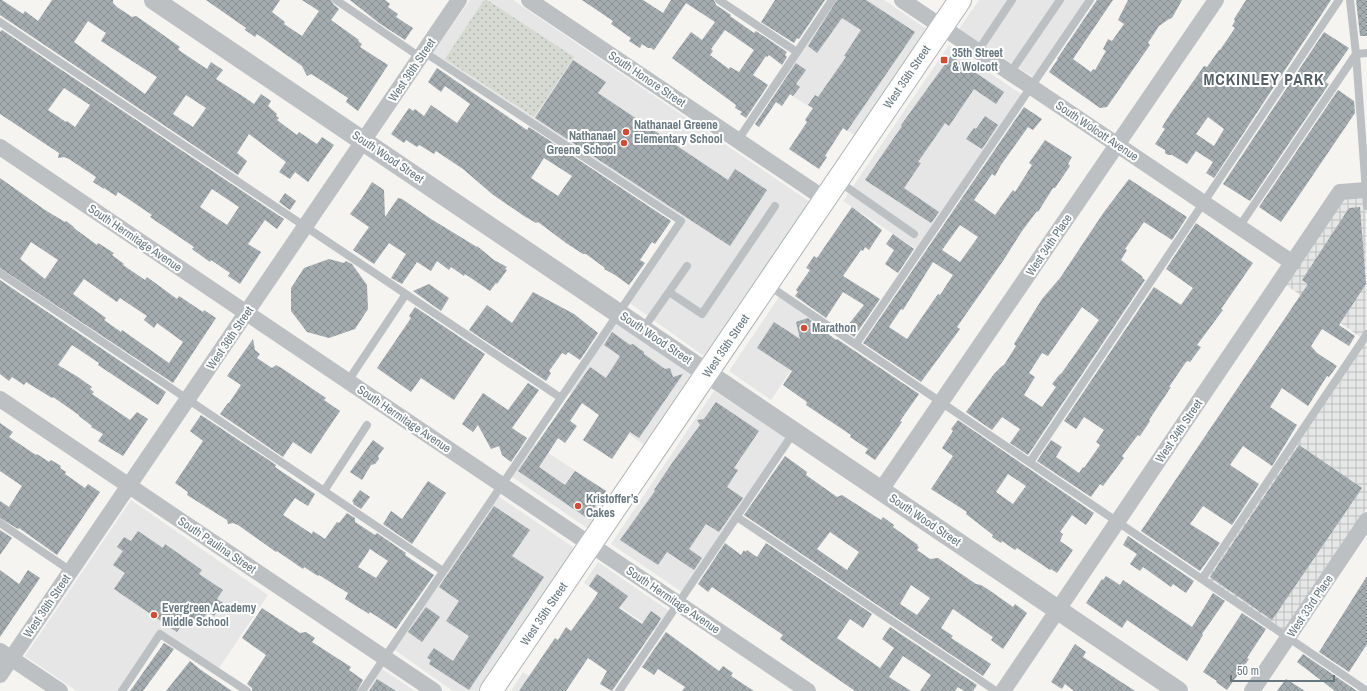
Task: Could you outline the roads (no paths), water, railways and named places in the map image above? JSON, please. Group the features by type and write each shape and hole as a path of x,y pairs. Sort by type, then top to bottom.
{"main road":[{"name":"West 35th Street","path":"491,691 960,0"}],"street":[{"name":"South Wood Street","path":"154,0 1178,691"},
{"name":"West 36th Street","path":"0,675 6,655 71,571 459,0"},
{"name":"South Honore Street","path":"529,0 825,199"},
{"name":"South Wolcott Avenue","path":"902,0 1293,262"},
{"name":"West 34th Place","path":"881,490 1216,0"},
{"name":"South Hermitage Avenue","path":"0,147 808,691"},
{"name":"West 34th Street","path":"1003,691 1340,192 1367,195"},
{"name":"South Paulina Street","path":"0,399 434,691"},
{"name":"West 33rd Place","path":"1252,691 1367,520"},
{"path":"6,655 60,691"}],"lane":[{"path":"336,0 681,221 362,691"},
{"path":"719,0 797,52"},
{"path":"738,140 832,0"},
{"path":"978,52 1012,0"},
{"path":"1010,73 1060,0"},
{"path":"856,344 1090,0"},
{"path":"1030,462 1340,0"},
{"path":"1350,0 1356,54 1367,195"},
{"path":"0,22 561,398"},
{"path":"1356,54 1367,53"},
{"path":"1239,227 1356,54"},
{"path":"838,180 914,234"},
{"path":"669,292 702,314 776,206"},
{"path":"643,329 687,266"},
{"path":"0,273 443,571"},
{"path":"767,284 1367,691"},
{"path":"348,381 406,294"},
{"path":"1202,579 1367,334"},
{"path":"324,491 366,425"},
{"path":"620,691 795,432"},
{"path":"737,517 996,691"},
{"path":"0,523 71,571"},
{"path":"122,691 160,634 247,691"}],"place":[{"name":"35th Street & Wolcott","path":"944,60"},
{"name":"Nathanael Greene Elementary School","path":"626,132"},
{"name":"Nathanael Greene School","path":"624,143"},
{"name":"Marathon","path":"804,328"},
{"name":"Kristoffer’s Cakes","path":"578,506"},
{"name":"Evergreen Academy Middle School","path":"154,615"}],"district":[{"name":"MCKINLEY PARK","path":"1264,79"}]}
